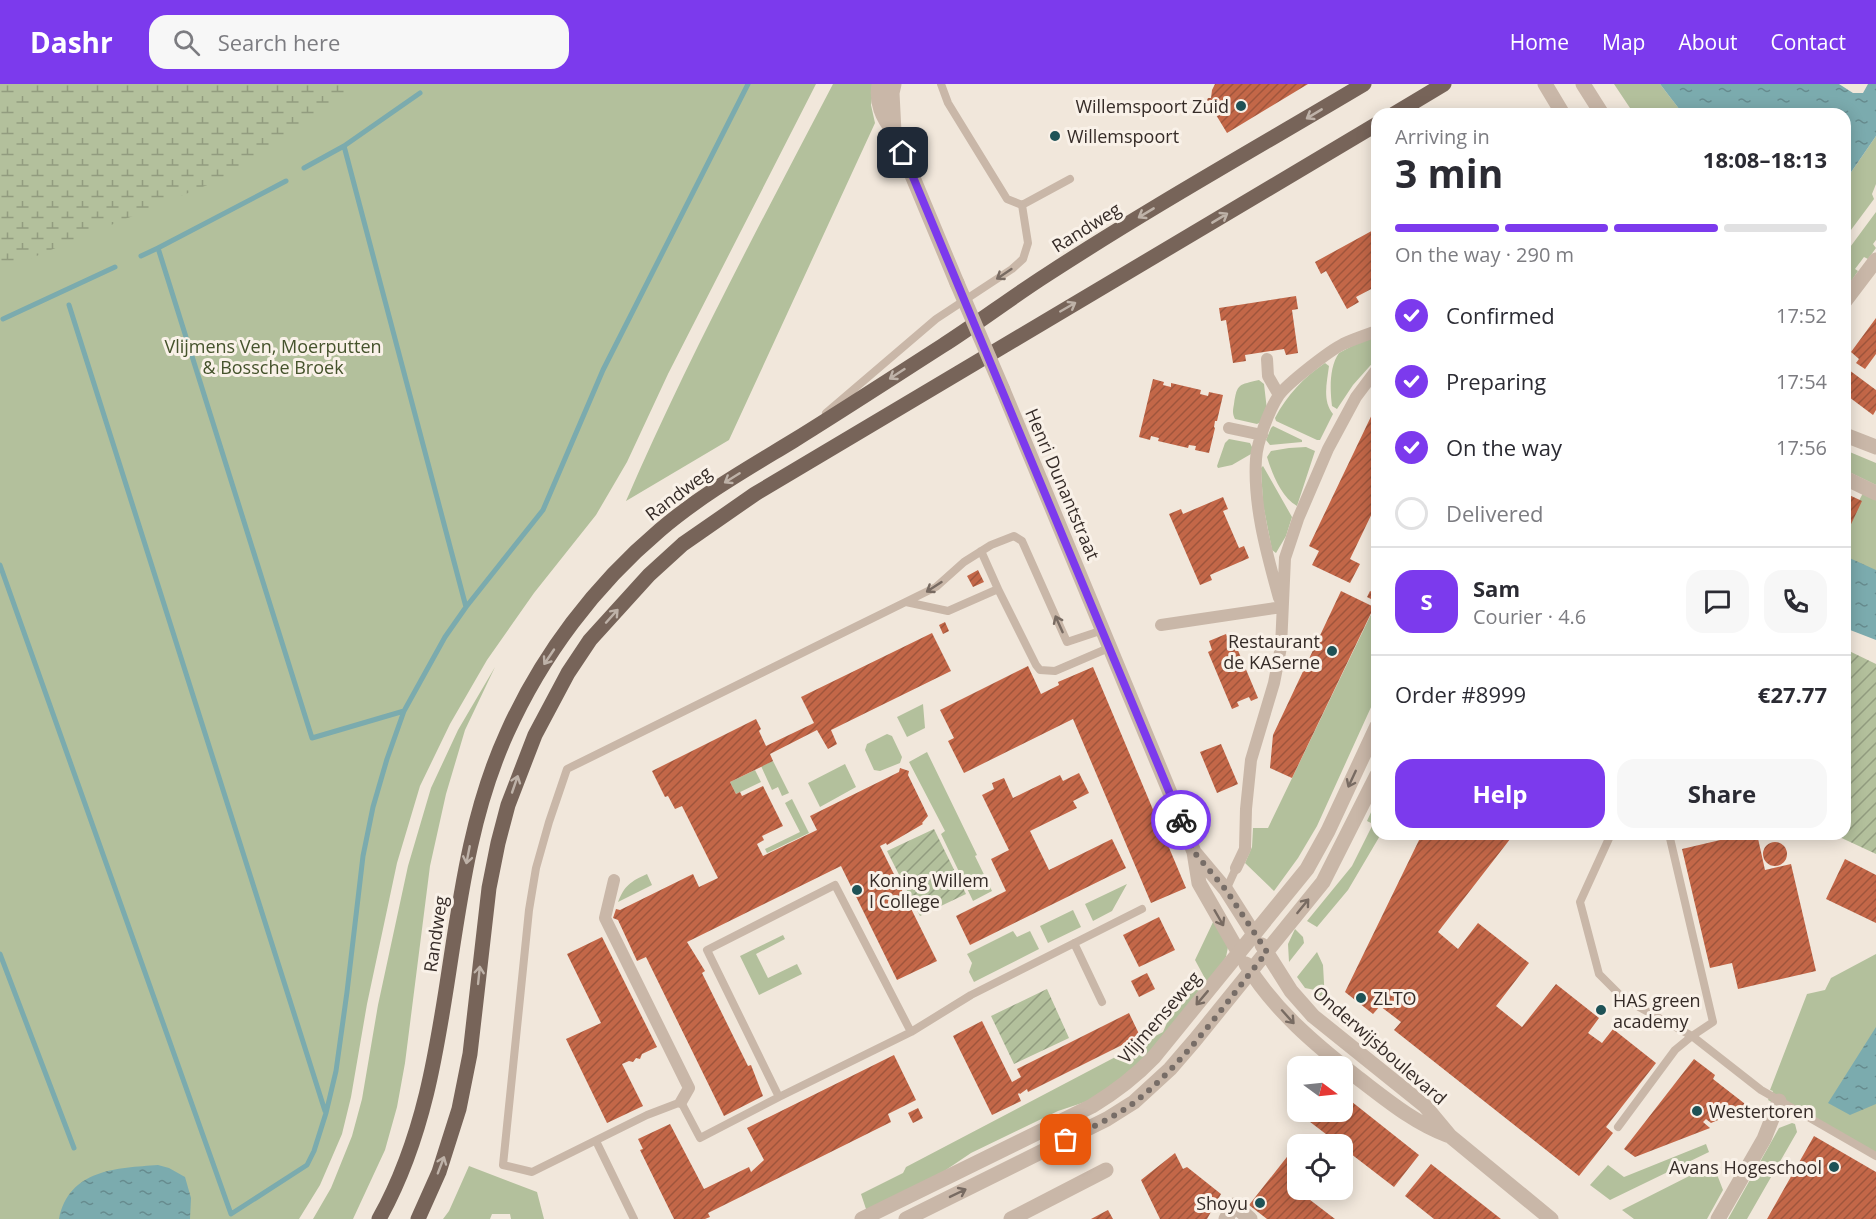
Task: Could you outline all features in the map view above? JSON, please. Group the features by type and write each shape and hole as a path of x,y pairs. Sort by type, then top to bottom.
{"main road":[{"name":"Randweg","path":"379,1219 400,1178 422,1113 438,1039 460,890 480,806 506,735 522,703 540,671 593,596 659,531 729,479 796,439 1117,231 1364,84"},
{"path":"1404,108 1444,84"},
{"path":"418,1219 447,1151 463,1091 472,1038 489,888 508,805 535,735 564,681 590,640 649,575 683,544 755,494 1371,128"}],"street":[{"name":"Henri Dunantstraat","path":"879,84 878,99 885,122 894,132 1111,647 1194,852 1199,883 1251,971"},
{"name":"Henri Dunantstraat","path":"894,84 892,93 894,132"},
{"path":"1545,84 1559,108"},
{"path":"1583,84 1598,108"},
{"path":"1851,293 1876,260"},
{"path":"1282,607 1268,558 1258,504 1256,459 1262,435 1279,395 1336,349 1371,334"},
{"path":"1267,359 1268,376 1279,395"},
{"path":"1236,868 1245,849 1251,760 1274,683 1281,647 1285,558 1298,519 1328,449 1356,397 1371,377"},
{"path":"1229,428 1262,435"},
{"path":"1851,437 1876,447"},
{"path":"1851,481 1876,493"},
{"path":"1268,558 1285,558"},
{"path":"1161,625 1282,607"},
{"name":"Vlijmenseweg","path":"862,1219 1092,1106 1117,1091 1136,1075 1154,1057 1307,869 1328,831 1371,739"},
{"path":"910,1195 915,1217 1107,1119 1134,1102 1170,1069 1323,882 1371,787"},
{"name":"Henri Dunantstraat","path":"1194,852 1226,890 1267,952"},
{"path":"614,880 605,918 689,1088 681,1102"},
{"name":"Onderwijsboulevard","path":"1267,952 1291,992 1313,1016 1425,1106 1450,1136 1551,1219"},
{"name":"Onderwijsboulevard","path":"1251,971 1281,1010 1315,1044 1392,1105 1425,1126 1450,1136"},
{"path":"1718,1219 1764,1139 1779,1101"},
{"path":"1011,1219 1106,1170"},
{"path":"1226,1219 1234,1205 1250,1219"}],"lane":[{"path":"941,84 948,103 1007,199 1022,205"},
{"path":"1022,205 1070,179"},
{"path":"796,439 936,319 1023,259 1028,243 1022,205"},
{"path":"1103,630 1067,642 1022,541 1014,536 991,545 964,562 936,587 567,769 536,868 523,955 503,1165 532,1172 647,1115 681,1102 700,1138 911,1032 971,995 1142,909"},
{"path":"981,551 1040,670 1055,670 1111,647"},
{"path":"906,602 948,611 998,589"},
{"path":"1608,840 1580,902 1599,974 1619,994 1692,1036 1761,1090 1876,1156"},
{"path":"1618,1126 1675,1050 1713,1022 1670,840"},
{"path":"1226,890 1236,868"},
{"path":"779,1097 707,950 835,885 911,1032"},
{"path":"1074,943 1102,1002"},
{"path":"596,1141 634,1219"}],"green space":[{"name":"Vlijmens Ven, Moerputten & Bossche Broek","path":"0,84 816,84 668,374 627,462 596,515 534,593 487,660 450,724 420,786 397,863 342,1134 320,1185 299,1219 0,1219"},
{"path":"0,84 365,84 217,181 0,273"},
{"path":"833,84 874,84 871,105 875,123 729,440 626,501 700,343"},
{"path":"1614,84 1660,84 1678,108 1630,108"},
{"path":"1876,136 1876,184 1872,194 1874,199 1851,230 1851,172"},
{"path":"1876,212 1876,240 1873,244 1876,248 1868,259 1864,257 1855,269 1858,271 1851,282 1851,246"},
{"path":"1371,338 1371,365 1353,385 1337,409 1332,406 1331,393 1332,372 1336,359 1339,353"},
{"path":"1325,363 1329,366 1326,397 1333,414 1320,440 1317,440 1276,421 1275,418 1297,387"},
{"path":"1259,380 1264,384 1267,410 1261,422 1257,424 1235,419 1233,410 1238,388 1243,384"},
{"path":"1273,426 1302,442 1270,445 1266,440"},
{"path":"1229,439 1250,443 1253,449 1251,454 1232,465 1218,468 1225,443"},
{"path":"1306,447 1315,451 1297,506 1282,491 1267,457 1271,451"},
{"path":"1851,453 1876,463 1876,485 1851,473"},
{"path":"1263,466 1292,517 1286,536 1276,553 1272,550 1263,504 1261,468"},
{"path":"1863,493 1876,499 1876,634 1851,624 1851,516"},
{"path":"1371,614 1371,707 1317,826 1298,858 1274,891 1245,863 1252,847 1253,828 1268,828"},
{"path":"1851,652 1876,664 1876,854 1846,840 1851,840"},
{"path":"495,667 465,730 446,794 430,866 405,1063 397,1107 385,1150 353,1219 313,1219 331,1188 352,1136 362,1099 378,1005 408,866 431,788 458,730"},
{"path":"923,704 925,728 907,737 897,717"},
{"path":"887,734 892,736 902,757 900,763 880,771 874,770 865,750 867,744"},
{"path":"927,752 992,891 973,901 941,834 945,831 909,762"},
{"path":"773,761 789,793 782,796 778,787 772,790 761,766"},
{"path":"845,764 856,787 820,807 808,783"},
{"path":"755,770 761,782 736,794 730,782"},
{"path":"792,799 809,833 767,853 765,849 800,832 785,803"},
{"path":"1371,828 1371,840 1377,840 1348,890 1317,927 1307,921 1352,866"},
{"path":"934,829 966,894 920,916 887,851"},
{"path":"647,874 652,885 618,902 629,885"},
{"path":"1127,884 1112,911 1093,921 1085,904"},
{"path":"1073,910 1081,927 1048,943 1040,926"},
{"path":"1214,920 1228,947 1226,957 1208,984 1195,960"},
{"path":"1295,929 1303,937 1304,943 1289,962 1288,944"},
{"path":"1013,931 1017,937 1030,931 1039,949 974,982 969,972 972,963 967,954"},
{"path":"783,935 785,939 756,954 768,978 797,964 802,974 759,995 740,956"},
{"path":"1317,952 1323,965 1325,1001 1315,990 1305,988 1297,977"},
{"path":"1876,954 1876,1156 1768,1100 1807,994 1825,990 1831,978"},
{"path":"1201,988 1149,1054 1113,1087 1094,1099 1058,1111 971,1153 928,1182 867,1212 861,1194 903,1173 906,1167 1163,1032 1180,993"},
{"path":"1047,989 1069,1038 1014,1064 991,1016"},
{"path":"1795,1124 1797,1132 1747,1219 1728,1219 1779,1128"},
{"path":"1706,1144 1709,1152 1610,1200 1590,1185 1608,1165 1624,1177"},
{"path":"1713,1164 1723,1190 1707,1219 1634,1219 1622,1210"},
{"path":"469,1166 537,1192 544,1219 511,1219 510,1214 492,1214 490,1219 443,1219 449,1211"}],"water":[{"path":"1660,84 1839,84 1853,93 1863,93 1868,84 1876,84 1876,136 1851,172 1851,108 1678,108"},
{"path":"1851,559 1876,570 1876,640 1851,630"},
{"path":"1876,1027 1876,1104 1850,1115 1828,1103"},
{"path":"158,1165 185,1177 191,1198 190,1219 59,1219 64,1202 84,1181 111,1170"}],"building":[{"name":"Willemspoort Zuid","path":"1215,84 1308,84 1227,133 1207,100 1211,98"},
{"path":"1371,231 1371,289 1356,297 1359,302 1347,309 1326,271 1321,274 1315,262"},
{"path":"1296,296 1298,309 1292,310 1298,353 1286,355 1284,349 1245,355 1246,361 1233,363 1226,320 1221,321 1219,308"},
{"path":"1876,318 1876,354 1865,369 1856,363 1859,359 1851,352"},
{"path":"1851,371 1876,390 1876,410 1873,415 1851,398"},
{"path":"1153,379 1171,387 1171,383 1201,390 1200,394 1208,396 1209,392 1223,395 1209,453 1195,450 1196,446 1189,445 1188,448 1158,441 1159,438 1151,436 1150,440 1139,437"},
{"path":"1371,417 1371,515 1350,559 1360,564 1350,583 1312,565 1319,551 1309,546"},
{"path":"1851,496 1862,501 1851,524"},
{"path":"1223,497 1228,509 1223,511 1239,548 1244,546 1249,558 1210,575 1212,580 1200,585 1169,514 1181,509 1183,514"},
{"path":"978,570 984,582 973,587 967,576"},
{"name":"Restaurant de KASerne","path":"1341,591 1371,606 1371,613 1292,778 1270,768 1273,735"},
{"path":"945,622 949,631 943,634 939,625"},
{"path":"932,633 951,671 831,730 837,744 828,749 817,730 770,754 773,761 730,782 736,794 740,792 742,796 763,786 783,826 762,836 764,840 757,844 763,856 817,830 810,816 899,772 900,768 909,771 908,775 928,816 923,824 887,845 886,843 880,846 937,961 897,980 841,866 687,942 705,971 702,973 748,1066 751,1065 763,1096 724,1116 646,957 637,961 618,920 613,918 616,909 620,910 693,874 699,887 718,878 682,806 675,809 668,796 665,797 652,771 756,719 766,746 814,723 801,697"},
{"path":"1226,634 1230,643 1234,641 1258,698 1251,701 1249,697 1237,702 1239,706 1232,709 1208,652 1212,650 1209,641"},
{"path":"1028,666 1041,694 1059,685 1058,682 1093,667 1186,888 1151,903 1073,719 964,773 948,741 954,738 940,710"},
{"path":"1221,744 1238,784 1217,793 1200,752"},
{"path":"1079,773 1089,793 1073,801 1077,808 1030,831 1049,870 1112,839 1126,868 970,945 956,916 1006,891 991,859 1009,850 982,795 994,789 992,783 1004,778 1013,798 1060,775 1063,781"},
{"path":"1419,840 1509,840 1438,932 1458,949 1478,923 1529,963 1496,1006 1522,1027 1556,984 1599,1018 1588,1033 1602,1043 1613,1029 1656,1063 1606,1127 1613,1133 1579,1176 1394,1030 1401,1022 1380,1006 1373,1014 1345,992"},
{"path":"1720,840 1758,840 1765,870 1791,864 1816,971 1738,989 1732,963 1710,968 1682,849"},
{"path":"1775,842 1784,845 1787,854 1784,863 1775,866 1766,863 1763,854 1766,845"},
{"path":"1845,859 1876,875 1876,923 1826,899"},
{"path":"1159,917 1175,950 1139,967 1123,935"},
{"path":"602,937 657,1047 642,1054 640,1059 636,1058 633,1062 622,1064 643,1106 607,1123 566,1039 601,1023 567,954"},
{"path":"1147,973 1155,989 1139,997 1131,981"},
{"path":"1129,1013 1140,1036 1028,1092 1027,1089 1019,1093 1021,1101 992,1115 953,1036 982,1021 1012,1082 1021,1077 1017,1069"},
{"path":"894,1055 916,1100 888,1114 891,1122 708,1213 710,1217 674,1219 640,1150 643,1149 638,1139 670,1124 704,1189 749,1167 751,1172 764,1160 747,1128"},
{"name":"Westertoren","path":"1694,1059 1715,1075 1713,1079 1749,1107 1723,1118 1719,1114 1716,1118 1718,1120 1711,1123 1706,1119 1703,1122 1710,1128 1635,1157 1624,1149"},
{"path":"1353,1103 1419,1155 1394,1187 1353,1155 1353,1134 1326,1134 1310,1122 1353,1122"},
{"path":"918,1108 923,1118 913,1123 908,1113"},
{"name":"Avans Hogeschool","path":"1814,1136 1876,1172 1876,1219 1767,1219"},
{"path":"1175,1153 1183,1169 1187,1167 1221,1194 1207,1219 1160,1219 1141,1180"},
{"path":"1287,1157 1287,1200 1310,1200 1335,1219 1267,1219 1249,1205"},
{"path":"1431,1164 1501,1219 1434,1219 1405,1196"},
{"path":"1108,1210 1113,1219 1091,1219 1106,1211"}],"waterway":[{"path":"0,565 231,1214 307,1165 314,1151 336,1071 363,856 373,807 404,711 445,637 543,510 603,370 748,84"},
{"path":"344,146 420,93"},
{"path":"304,168 344,146 466,607"},
{"path":"286,181 158,248 312,738 404,711"},
{"path":"141,256 158,248"},
{"path":"3,319 115,267"},
{"path":"69,305 325,1111"},
{"path":"0,954 74,1148"}],"way so far":[{"path":"1066,1140 1121,1112 1150,1089 1195,1040 1267,952 1226,890 1194,852 1181,820"}],"place":[{"name":"Willemspoort Zuid","path":"1241,106"},
{"name":"Willemspoort","path":"1055,136"},
{"name":"Restaurant de KASerne","path":"1332,651"},
{"name":"Koning Willem I College","path":"857,890"},
{"name":"ZLTO","path":"1361,998"},
{"name":"HAS green academy","path":"1601,1010"},
{"name":"Westertoren","path":"1697,1111"},
{"name":"Avans Hogeschool","path":"1834,1167"},
{"name":"Shoyu","path":"1260,1203"}],"route":[{"path":"903,153 1181,820"}]}
